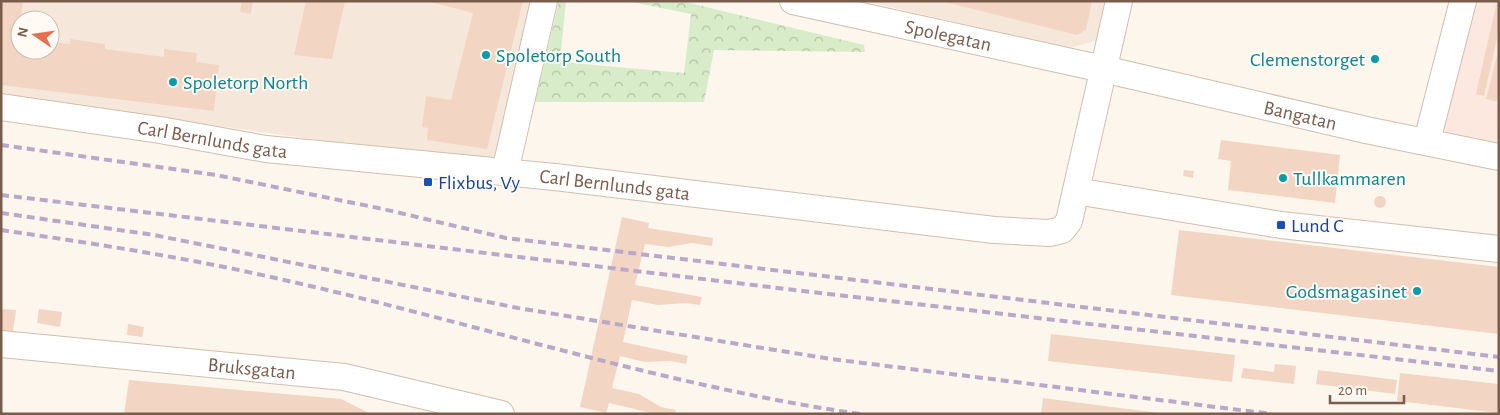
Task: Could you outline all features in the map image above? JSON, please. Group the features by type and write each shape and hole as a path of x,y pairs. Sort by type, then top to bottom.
{"street":[{"path":"504,172 544,1"},
{"name":"Spolegatan","path":"793,1 1103,69"},
{"path":"1103,69 1119,1"},
{"path":"1427,141 1463,1"},
{"name":"Carl Bernlunds gata","path":"1,106 160,130 266,150 504,172 994,230 1049,233 1066,227 1076,191 1103,69"},
{"name":"Bangatan","path":"1103,69 1366,130 1499,157"},
{"path":"1076,191 1281,225 1499,249"},
{"name":"Bruksgatan","path":"1,344 344,377 439,407 501,414"}],"shaded area":[{"path":"1,1 535,1 503,154 486,163 1,96"},
{"path":"864,1 1110,1 1101,39 1070,48"},
{"path":"1463,1 1499,1 1499,157 1427,141"}],"green space":[{"path":"559,1 566,1 560,62 684,73 691,14 627,1 681,1 864,45 865,52 714,50 704,102 535,102"}],"building":[{"path":"1,1 23,1 22,10 10,10 10,60 60,60 60,43 70,44 70,39 105,44 105,49 164,57 164,49 197,53 196,62 219,65 214,111 1,85"},
{"path":"242,1 253,1 251,14 240,12"},
{"path":"306,1 345,1 332,59 294,55"},
{"name":"Spoletorp South","path":"427,1 523,1 487,149 427,140 428,128 422,127 426,96 451,100 473,13"},
{"path":"941,1 1092,1 1086,30 1077,35"},
{"path":"1497,1 1499,1 1499,30 1484,96 1476,94"},
{"path":"1499,48 1499,102 1486,99"},
{"name":"Tullkammaren","path":"1221,140 1340,155 1335,203 1228,190 1231,161 1218,159"},
{"path":"1184,170 1194,171 1193,178 1183,176"},
{"path":"1378,196 1382,196 1386,202 1382,208 1378,208 1374,204 1374,200"},
{"path":"622,217 649,223 648,228 713,238 712,246 692,243 669,247 645,244 635,285 702,297 700,305 686,303 658,305 632,300 623,342 688,356 686,364 671,361 645,362 620,356 612,388 639,394 661,407 676,410 675,414 656,414 609,403 606,413 580,407"},
{"path":"1179,230 1499,267 1499,334 1171,295"},
{"path":"1,309 16,310 13,333 1,332"},
{"path":"39,309 62,312 60,327 37,323"},
{"path":"128,324 144,327 142,337 127,335"},
{"path":"1051,334 1235,355 1232,382 1048,361"},
{"path":"1275,364 1296,366 1294,384 1241,378 1243,368 1274,372"},
{"path":"1318,370 1397,380 1395,394 1316,384"},
{"path":"1400,373 1499,384 1499,413 1397,401"},
{"path":"129,380 341,399 371,414 124,414"},
{"path":"1043,398 1159,413 1041,414"}],"railway":[{"path":"1,145 216,175 383,209 506,238 1499,357"},
{"path":"1,195 803,291 1499,371"},
{"path":"1,213 154,235 518,308 831,359 1272,414"},
{"path":"1,230 143,252 249,272 356,297 643,371 787,402 860,414"}],"place":[{"name":"Spoletorp South","path":"486,55"},
{"name":"Clemenstorget","path":"1375,59"},
{"name":"Spoletorp North","path":"173,82"},
{"name":"Tullkammaren","path":"1283,178"},
{"name":"Flixbus, Vy","path":"428,182"},
{"name":"Lund C","path":"1281,225"},
{"name":"Godsmagasinet","path":"1417,291"}]}
